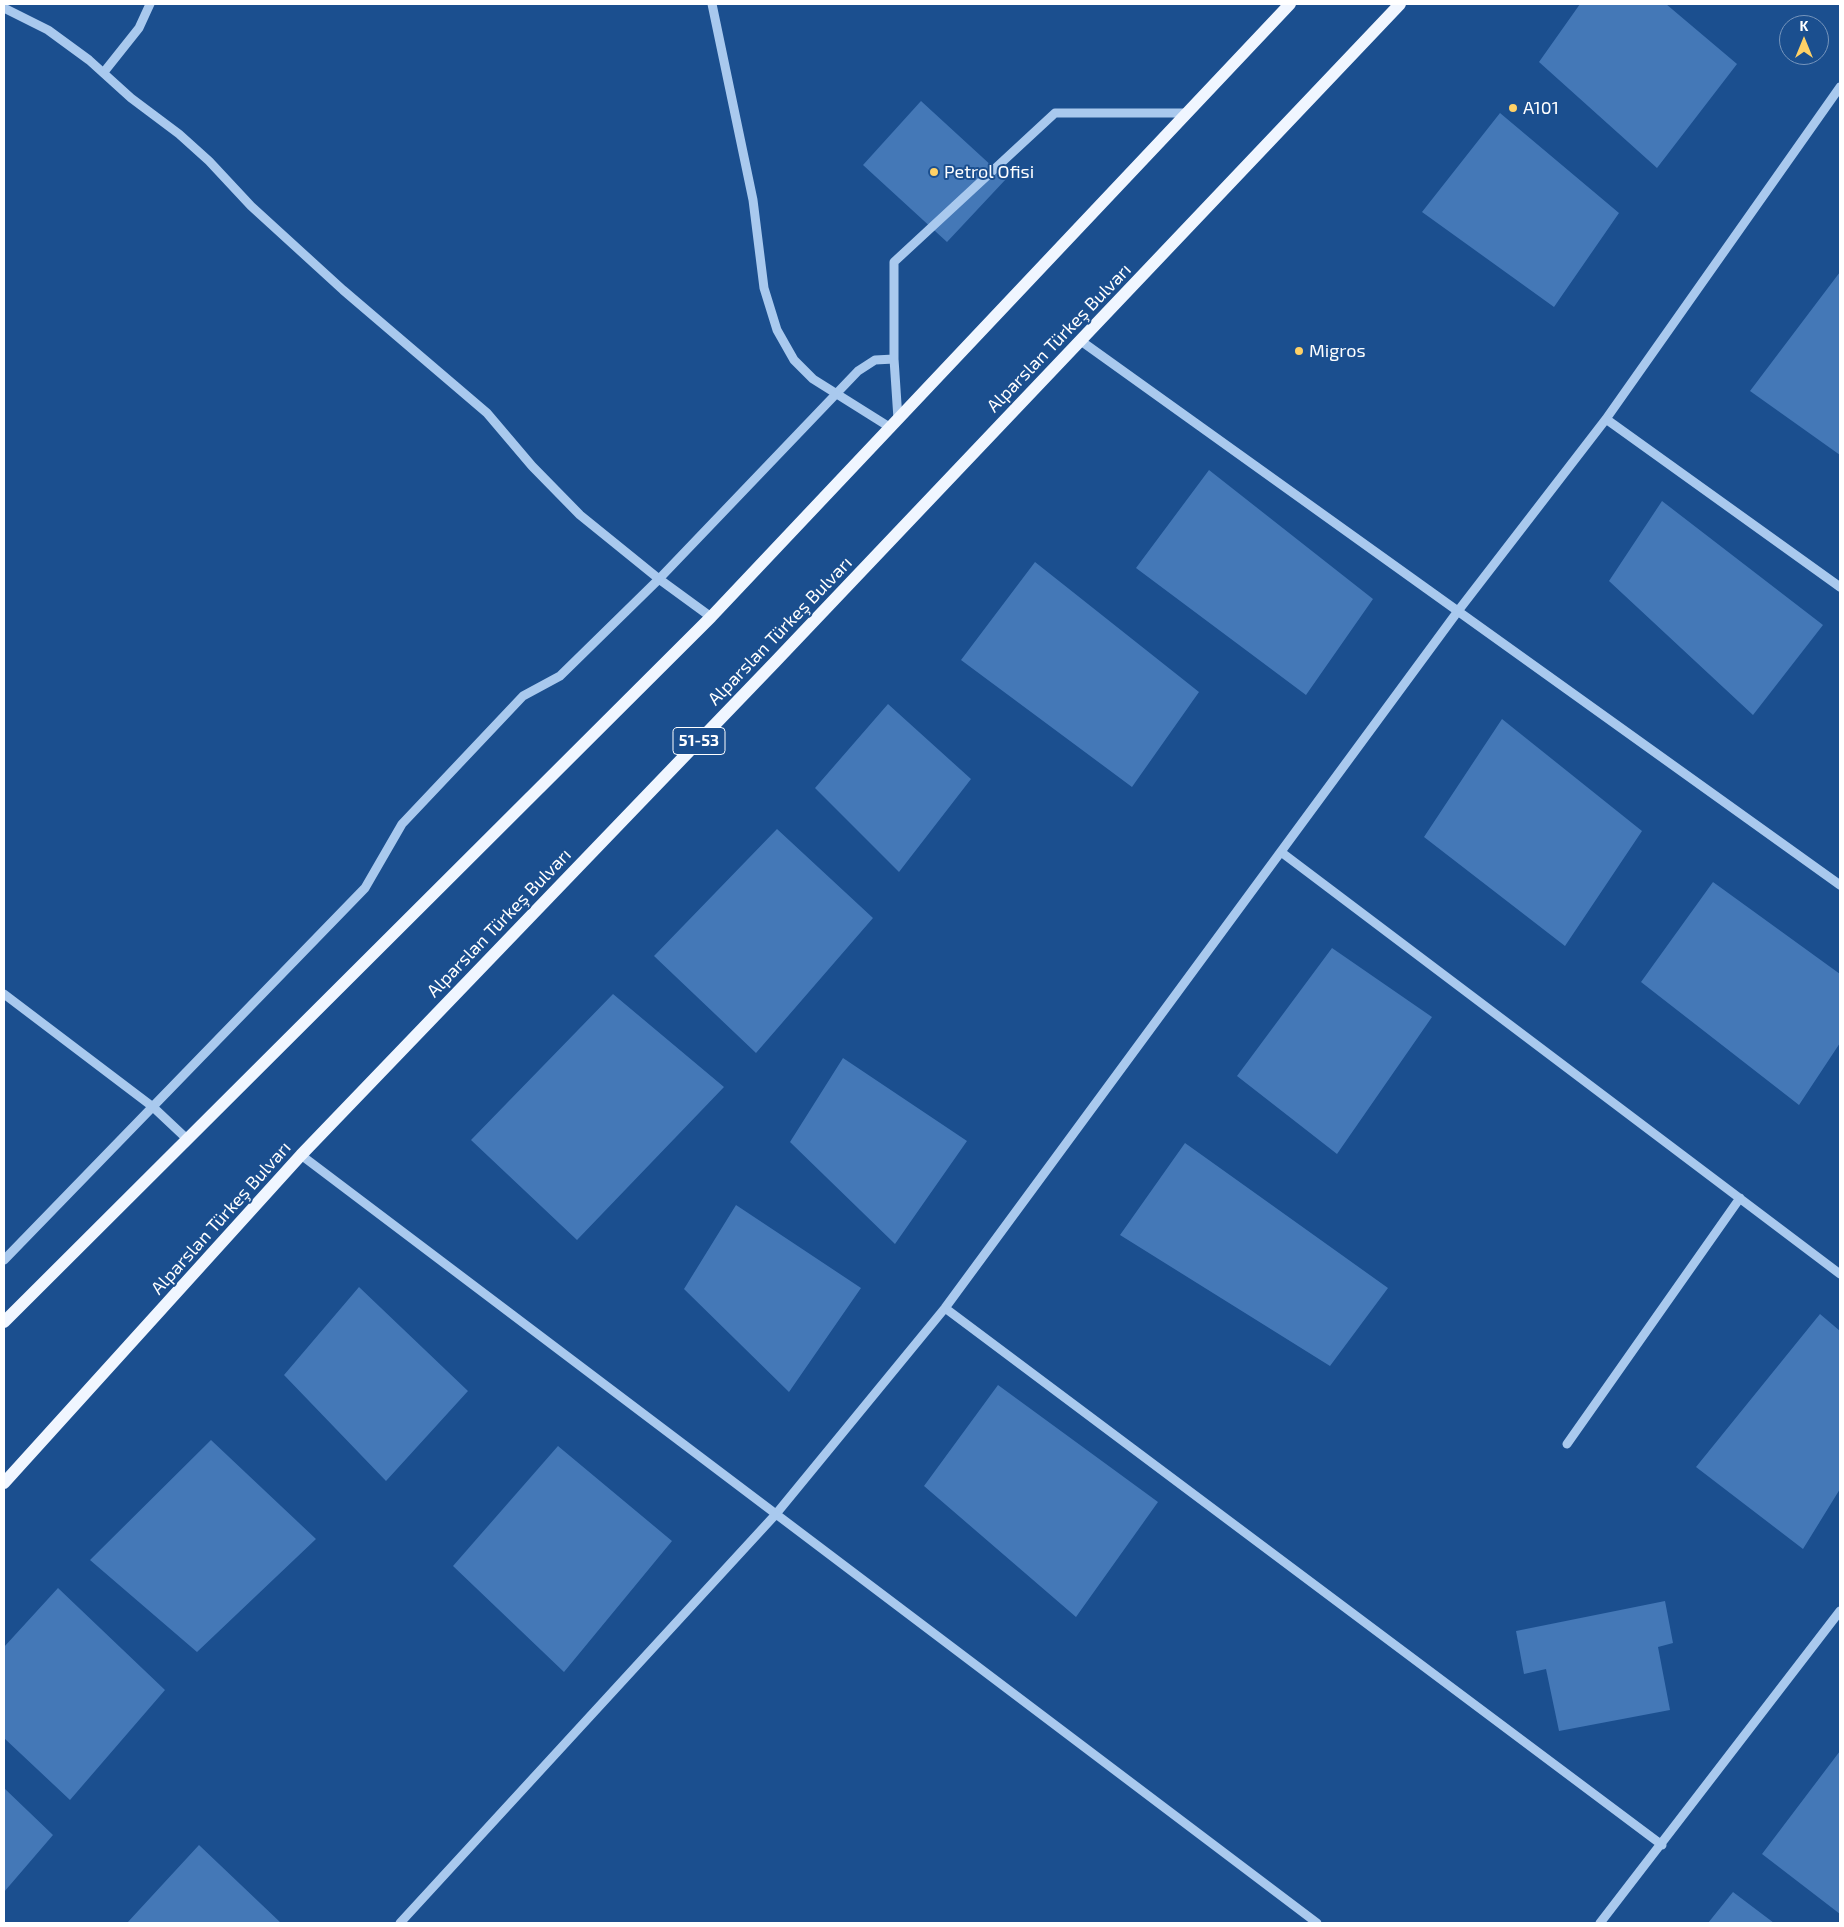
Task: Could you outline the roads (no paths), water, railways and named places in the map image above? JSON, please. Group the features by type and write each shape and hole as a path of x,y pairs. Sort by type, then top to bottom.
{"main road":[{"path":"4,1322 711,617 1290,4"},
{"name":"Alparslan Türkeş Bulvarı","path":"4,1483 301,1155 1081,341 1400,4"}],"street":[{"path":"104,72 139,28 150,4"},
{"path":"712,4 753,200 764,288 777,330 794,360 813,379 894,423 894,262 1055,113 1188,113"},
{"path":"4,8 48,30 104,72 131,98 210,160 258,213 343,290 487,413 532,466 580,514 659,579 711,617"},
{"path":"400,1923 776,1514 945,1308 1458,611 1606,419 1840,87"},
{"path":"1081,341 1840,885"},
{"path":"4,1260 365,888 402,824 523,696 560,676 659,579 858,371 875,360 894,359"},
{"path":"1606,419 1840,587"},
{"path":"1282,852 1840,1274"},
{"path":"4,994 154,1107 187,1139"},
{"path":"301,1155 1317,1923"},
{"path":"1567,1444 1740,1198"},
{"path":"945,1308 1662,1845"},
{"path":"1600,1923 1662,1845 1840,1611"}],"place":[{"name":"A101","path":"1513,108"},
{"name":"Petrol Ofisi","path":"934,172"},
{"name":"Migros","path":"1299,351"}]}
